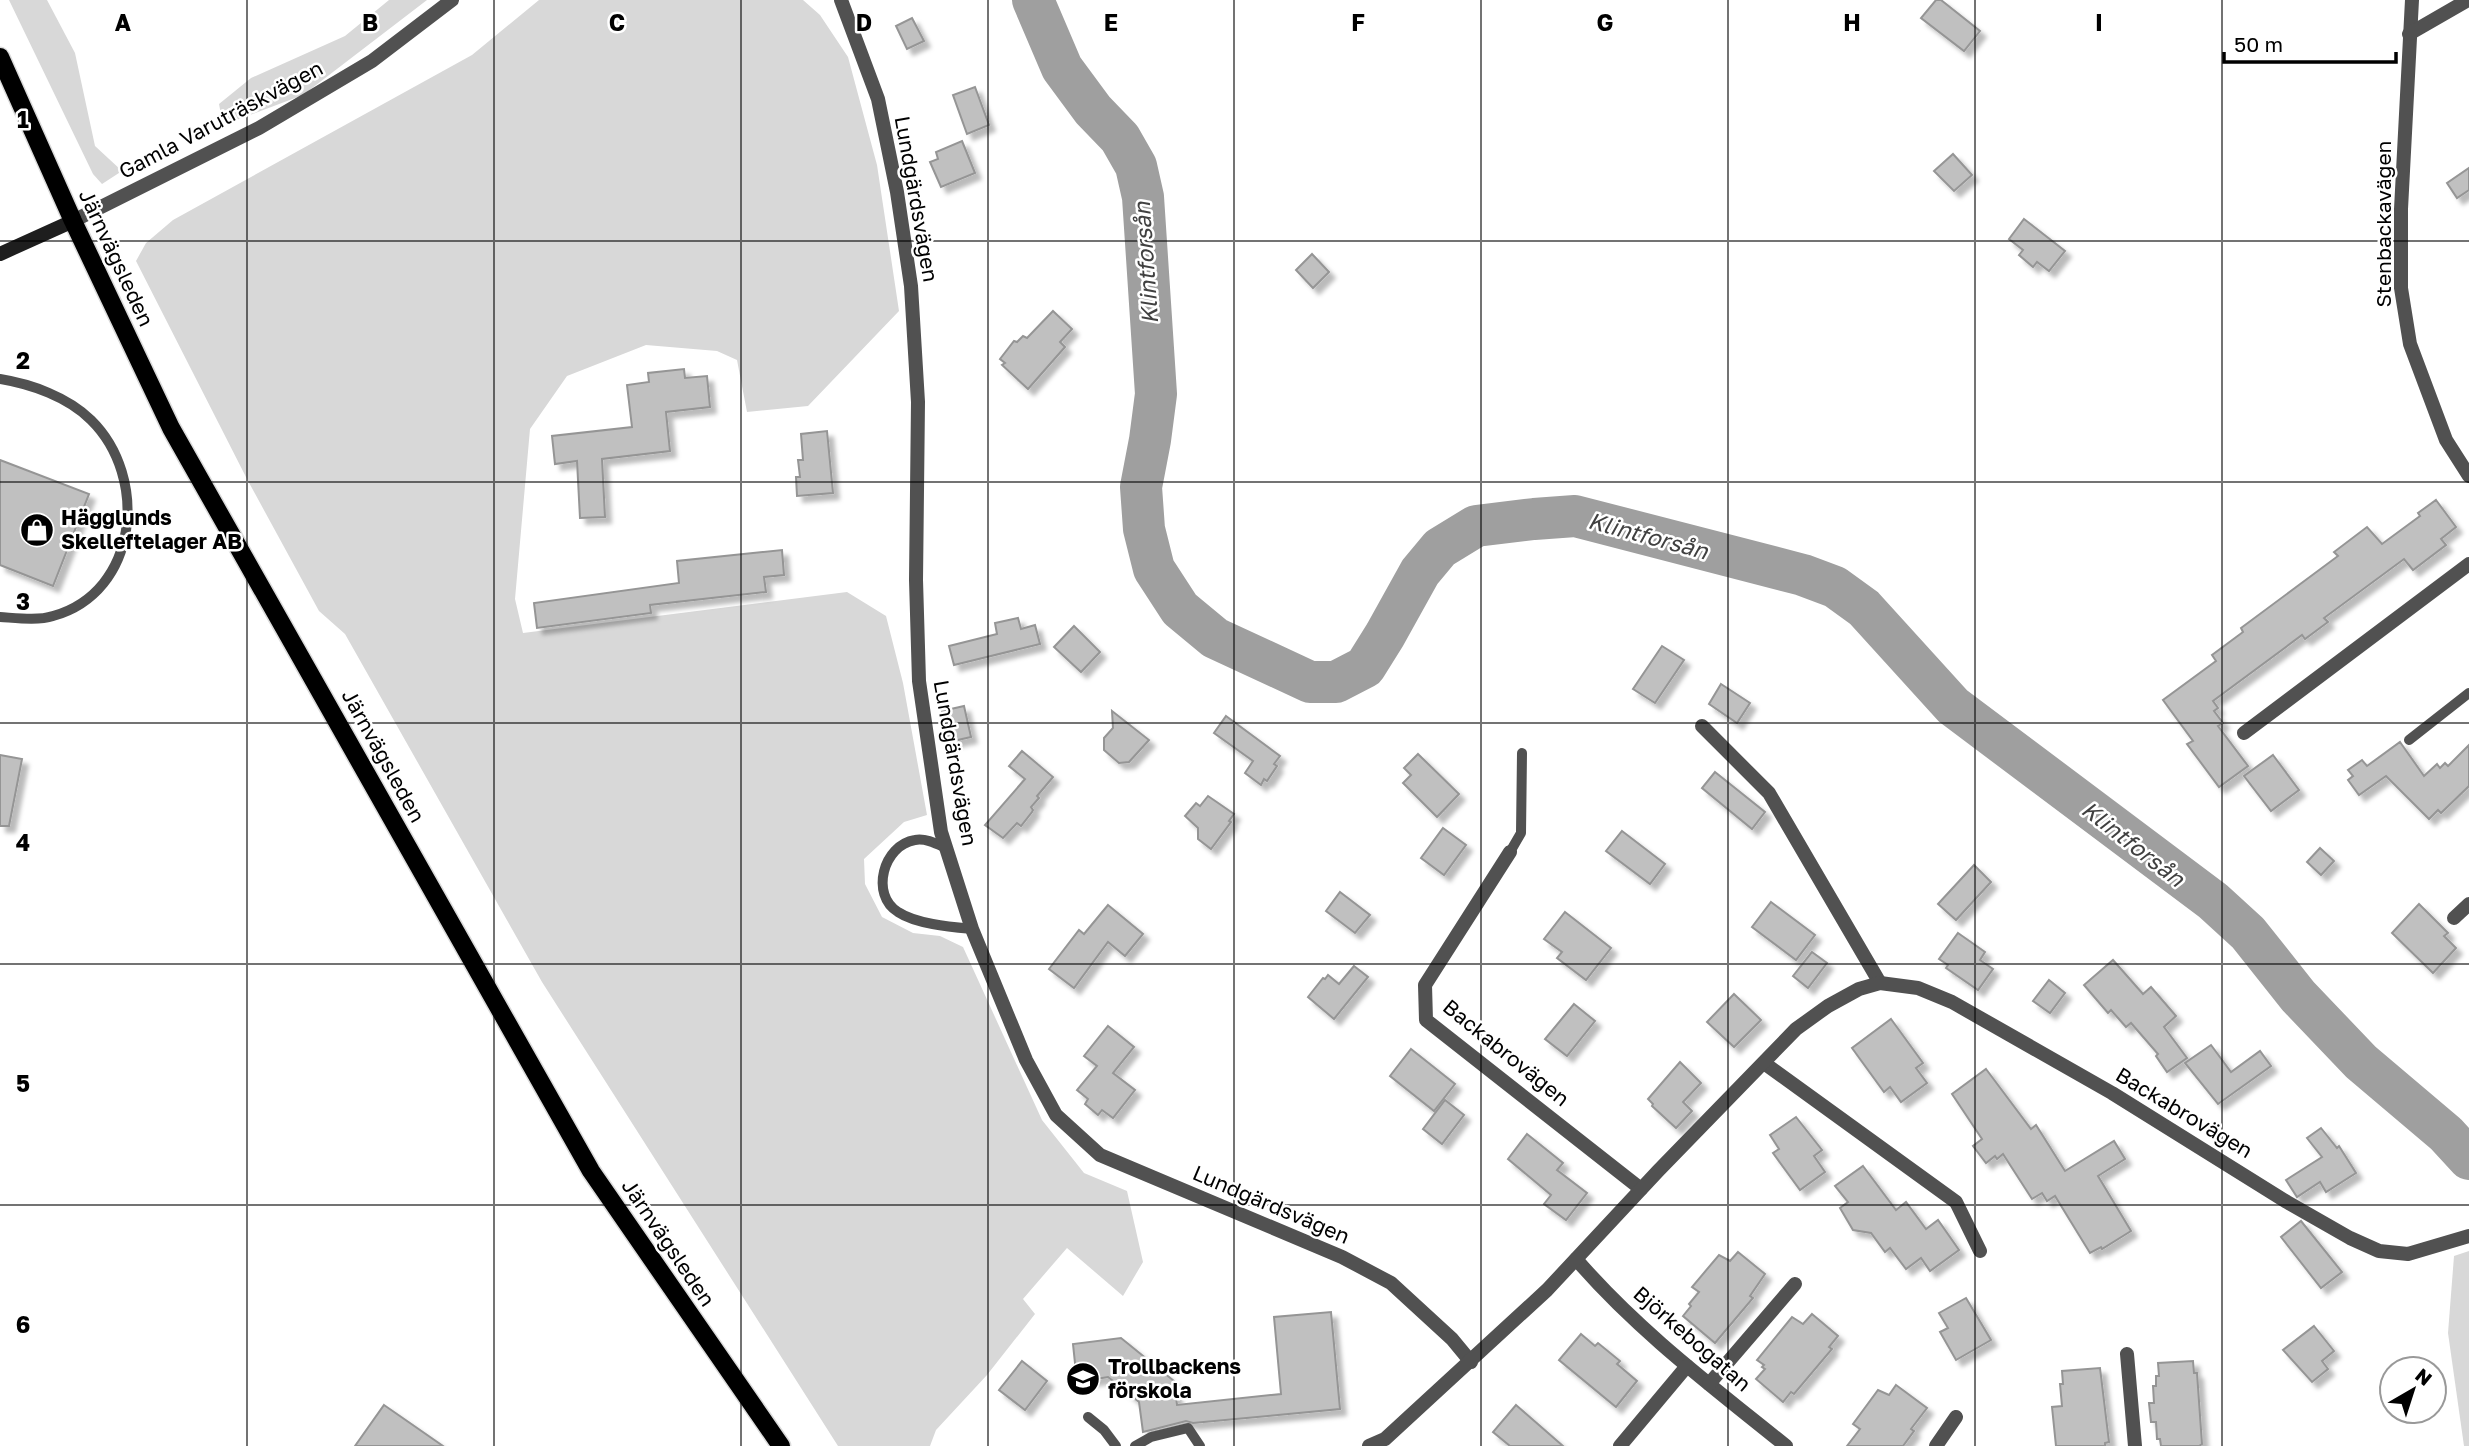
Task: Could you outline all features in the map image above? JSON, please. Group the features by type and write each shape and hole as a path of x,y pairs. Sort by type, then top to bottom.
{"main road":[{"name":"Järnvägsleden","path":"0,57 73,221 171,428 591,1171 781,1446"}],"street":[{"name":"Gamla Varuträskvägen","path":"73,221 259,128 372,61 452,0"},
{"name":"Lundgärdsvägen","path":"841,0 877,99 897,192 911,286 918,402 916,580 919,681 941,832 972,929 1026,1060 1056,1115 1100,1155 1342,1257 1391,1283 1452,1339 1471,1362"},
{"name":"Stenbackavägen","path":"2412,0 2401,209 2401,288 2410,344 2446,440 2469,476"},
{"path":"2409,34 2468,0"},
{"path":"0,254 73,221"},
{"path":"2244,733 2469,564"},
{"path":"1702,726 1769,793 1880,984"},
{"name":"Backabrovägen","path":"1510,852 1425,985 1426,1020 1641,1189"},
{"path":"2455,918 2469,904"},
{"name":"Backabrovägen","path":"1369,1446 1384,1440 1471,1362 1576,1259 1796,1029 1828,1006 1859,989 1880,984 1918,988 1952,1002 2112,1093 2308,1214 2379,1251 2408,1254 2466,1237"},
{"path":"1764,1063 1956,1202 1980,1251"},
{"name":"Björkebogatan","path":"1576,1259 1593,1279 1686,1366 1786,1446"},
{"path":"1709,1384 1795,1284"},
{"path":"2127,1354 2135,1446"},
{"path":"1620,1446 1686,1366"},
{"path":"1936,1446 1956,1417"}],"lane":[{"path":"0,379 22,382 59,397 90,419 110,442 122,470 128,503 127,532 116,567 97,590 76,607 51,617 0,617"},
{"path":"2409,740 2469,693"},
{"path":"1510,852 1521,833 1522,753"},
{"path":"946,848 931,841 914,840 898,848 888,862 882,879 883,896 896,912 916,920 972,929"},
{"path":"1088,1417 1104,1430 1116,1446"},
{"path":"1135,1446 1151,1437 1188,1428 1200,1446"}],"shaded area":[{"path":"9,0 47,0 75,53 95,146 122,171 102,184 93,174"},
{"path":"389,0 427,0 303,95 223,125 219,104 251,78 345,36"},
{"path":"539,0 803,0 820,15 848,57 877,165 899,311 808,406 747,412 737,360 717,351 646,345 567,376 530,429 515,599 523,633 847,592 886,616 903,683 927,815 904,822 864,859 865,884 882,917 913,933 940,936 963,947 1042,1120 1084,1173 1127,1191 1143,1262 1123,1296 1067,1248 1023,1299 1035,1314 987,1375 936,1430 930,1446 838,1446 542,982 345,634 319,611 247,479 136,261 146,243 173,220 472,55"},
{"path":"2469,1251 2469,1446 2464,1446 2448,1333 2454,1256"}],"building":[{"path":"1936,0 1941,0 1980,31 1964,51 1921,18"},
{"path":"912,18 924,41 907,49 896,26"},
{"path":"975,87 989,125 967,134 953,95"},
{"path":"962,141 975,173 941,187 930,162 938,159 936,152"},
{"path":"1953,154 1972,175 1954,191 1934,171"},
{"path":"2469,168 2469,190 2457,198 2447,183"},
{"path":"2024,219 2065,251 2049,271 2037,262 2033,267 2019,255 2023,250 2009,239"},
{"path":"1312,254 1329,272 1313,288 1296,270"},
{"path":"1053,311 1072,329 1060,342 1065,347 1028,389 1002,365 1005,363 1000,359 1014,341 1017,342 1023,336 1027,338"},
{"path":"684,369 685,378 707,376 710,407 666,412 670,451 602,459 605,517 580,518 577,461 555,464 552,436 632,427 627,385 649,382 648,373"},
{"path":"827,431 833,493 797,496 796,477 800,477 798,460 803,460 801,434"},
{"name":"Hägglunds Skelleftelager AB","path":"0,460 89,494 53,586 0,565"},
{"path":"2436,500 2456,527 2441,539 2446,545 2413,570 2404,559 2324,618 2328,622 2305,639 2302,635 2213,701 2218,708 2214,711 2223,723 2218,726 2248,766 2219,787 2187,744 2193,741 2163,700 2216,661 2212,655 2243,632 2241,628 2338,556 2334,552 2367,527 2382,544 2420,516 2418,513"},
{"path":"782,550 784,575 764,577 766,592 650,605 651,613 537,628 534,603 679,583 677,561"},
{"path":"1018,618 1021,629 1035,625 1040,644 954,665 949,646 997,634 995,623"},
{"path":"1074,626 1100,652 1081,672 1054,647"},
{"path":"1662,646 1684,660 1655,703 1633,689"},
{"path":"1721,684 1750,703 1737,723 1709,704"},
{"path":"964,706 971,737 949,742 942,711"},
{"path":"1112,711 1149,740 1129,762 1119,763 1104,750 1104,738 1113,728"},
{"path":"1226,716 1280,756 1274,764 1277,766 1261,785 1245,773 1253,761 1214,733"},
{"path":"2400,742 2424,776 2437,764 2440,768 2445,763 2448,766 2469,745 2469,786 2441,813 2438,810 2429,819 2386,776 2359,795 2348,780 2353,776 2348,770 2362,760 2367,766"},
{"path":"1022,751 1053,777 1037,796 1039,798 1031,807 1032,812 1021,826 1017,823 1003,838 985,825 1025,779 1009,766"},
{"path":"1418,754 1459,794 1437,817 1403,783 1411,775 1404,768"},
{"path":"0,755 22,759 9,826 0,826"},
{"path":"2273,755 2299,790 2271,811 2244,776"},
{"path":"1715,772 1765,812 1752,829 1702,788"},
{"path":"1208,796 1234,814 1211,849 1198,839 1198,828 1185,816 1196,803 1200,806"},
{"path":"1443,828 1466,845 1444,875 1421,858"},
{"path":"1622,831 1665,864 1650,884 1606,851"},
{"path":"2320,848 2334,861 2321,875 2307,862"},
{"path":"1974,865 1991,882 1956,920 1938,904"},
{"path":"1340,892 1370,915 1355,933 1326,911"},
{"path":"1771,902 1815,935 1796,960 1752,927"},
{"path":"2419,904 2448,933 2444,936 2456,948 2433,973 2392,933"},
{"path":"1108,905 1143,934 1125,956 1108,942 1074,988 1049,969 1079,930 1084,934"},
{"path":"1565,912 1611,948 1586,980 1557,958 1562,952 1544,939"},
{"path":"1958,933 1985,952 1980,960 1993,969 1978,990 1946,968 1948,965 1939,959"},
{"path":"1812,952 1827,963 1808,988 1793,976"},
{"path":"2113,960 2143,994 2151,987 2176,1016 2164,1027 2187,1058 2167,1072 2156,1056 2158,1054 2131,1023 2126,1027 2111,1010 2108,1013 2084,985"},
{"path":"1354,966 1368,977 1334,1019 1308,997 1323,978 1328,975 1339,984"},
{"path":"2049,980 2065,993 2050,1013 2033,1001"},
{"path":"1734,994 1761,1020 1734,1047 1707,1022"},
{"path":"1574,1004 1595,1021 1567,1056 1545,1039"},
{"path":"1891,1019 1923,1063 1916,1068 1927,1083 1901,1102 1890,1087 1884,1092 1852,1048"},
{"path":"1108,1026 1134,1047 1113,1073 1135,1090 1113,1118 1102,1110 1098,1115 1085,1104 1088,1099 1077,1090 1097,1066 1084,1056"},
{"path":"2211,1045 2231,1072 2260,1051 2271,1066 2218,1104 2185,1063"},
{"path":"1411,1049 1455,1084 1434,1111 1390,1076"},
{"path":"1680,1062 1701,1083 1683,1102 1692,1111 1676,1128 1648,1099"},
{"path":"1986,1069 2031,1129 2036,1125 2065,1171 2114,1141 2125,1159 2098,1176 2131,1231 2102,1249 2101,1247 2090,1253 2055,1196 2047,1201 2042,1193 2032,1199 2003,1154 1986,1163 1973,1146 1982,1139 1952,1094"},
{"path":"1445,1100 1464,1115 1442,1144 1423,1129"},
{"path":"1796,1117 1822,1150 1814,1156 1825,1172 1800,1190 1773,1153 1779,1149 1770,1135"},
{"path":"2321,1128 2337,1148 2339,1146 2356,1173 2326,1192 2320,1182 2297,1197 2286,1180 2322,1157 2307,1138"},
{"path":"1527,1134 1563,1163 1557,1170 1587,1193 1566,1220 1544,1204 1551,1195 1508,1159"},
{"path":"1863,1166 1896,1210 1906,1202 1926,1229 1938,1220 1959,1250 1930,1271 1921,1258 1906,1269 1890,1248 1885,1252 1871,1233 1853,1230 1840,1208 1848,1202 1835,1186"},
{"path":"2301,1221 2342,1272 2321,1288 2281,1237"},
{"path":"1738,1252 1765,1274 1750,1296 1753,1298 1715,1343 1683,1316 1699,1292 1692,1287 1719,1255 1730,1261"},
{"path":"1966,1298 1991,1340 1956,1360 1940,1332 1948,1328 1939,1313"},
{"path":"1331,1312 1340,1409 1193,1423 1186,1421 1143,1432 1139,1402 1108,1377 1077,1382 1073,1344 1121,1338 1174,1381 1177,1405 1281,1394 1274,1317"},
{"path":"1812,1314 1838,1336 1829,1347 1832,1349 1794,1394 1791,1392 1783,1402 1756,1379 1765,1369 1757,1360 1792,1317 1803,1324"},
{"path":"2314,1326 2334,1351 2322,1361 2328,1369 2312,1382 2283,1350"},
{"path":"1581,1334 1595,1346 1598,1343 1620,1361 1617,1364 1637,1381 1616,1407 1559,1360"},
{"path":"1022,1361 1047,1381 1025,1410 999,1390"},
{"path":"2193,1361 2194,1373 2197,1373 2202,1444 2161,1446 2160,1439 2157,1439 2156,1422 2151,1422 2149,1403 2154,1403 2153,1386 2156,1386 2156,1376 2159,1376 2158,1363"},
{"path":"2100,1368 2109,1442 2105,1443 2105,1446 2056,1446 2052,1407 2062,1406 2062,1371"},
{"path":"1896,1385 1927,1408 1911,1429 1914,1431 1903,1446 1847,1446 1860,1429 1853,1424 1878,1390 1889,1395"},
{"path":"384,1405 443,1446 355,1446"},
{"path":"1516,1405 1563,1446 1510,1446 1493,1432"}],"waterway":[{"name":"Klintforsån","path":"1033,0 1062,68 1093,110 1120,138 1136,166 1143,197 1156,394 1141,487 1144,529 1154,569 1180,609 1215,638 1310,682 1336,682 1365,667 1420,572 1440,548 1476,526 1534,519 1575,516 1803,575 1835,587 1864,608 1953,706 2213,901 2248,933 2298,996 2361,1062 2446,1134 2469,1159"}],"place":[{"name":"Hägglunds Skelleftelager AB","path":"37,530"},
{"name":"Trollbackens förskola","path":"1083,1379"}]}
